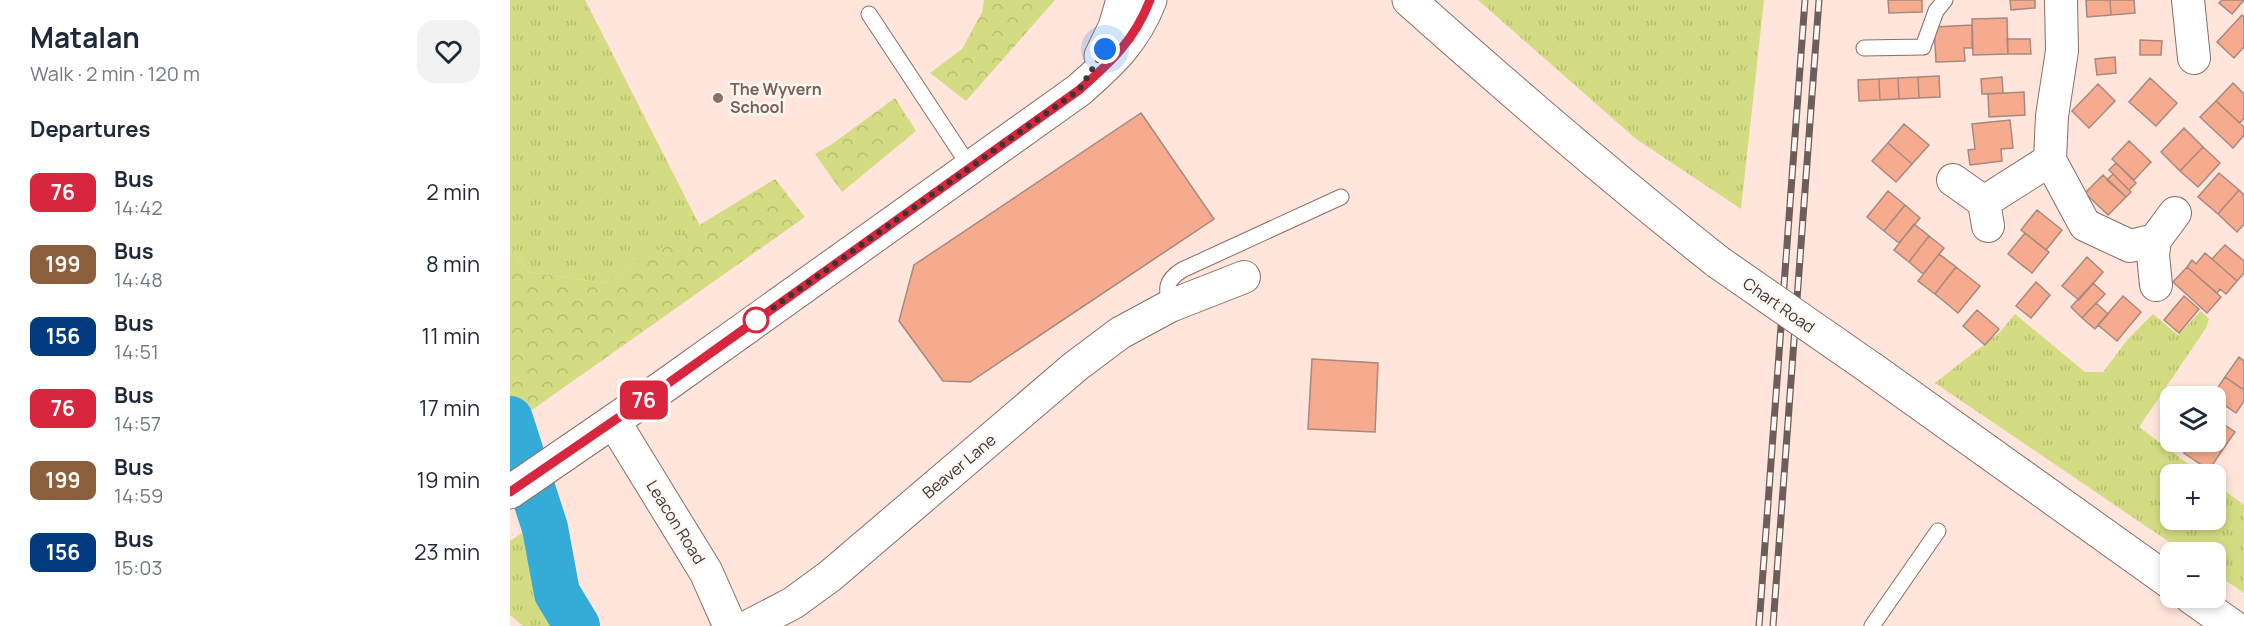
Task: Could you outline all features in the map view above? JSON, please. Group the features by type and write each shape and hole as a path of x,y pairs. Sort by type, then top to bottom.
{"main road":[{"path":"1079,90 1105,49 1123,0"},
{"path":"510,492 614,422 1079,90 1126,44 1141,22 1150,0"},
{"name":"Chart Road","path":"1410,0 1557,130 1718,262 2160,575"},
{"name":"Leacon Road","path":"614,422 706,572 730,626"},
{"path":"2207,608 2232,626"}],"street":[{"path":"2061,0 2062,51 2052,116 2050,160 2085,225 2130,246 2155,240"},
{"path":"2188,0 2194,58"},
{"path":"1953,180 1986,214 2050,160"},
{"path":"2156,285 2153,255 2155,240 2175,213"},
{"name":"Beaver Lane","path":"749,626 793,603 830,576 1076,366 1120,333 1170,306 1244,278"}],"lane":[{"path":"1864,48 1923,47 1936,11 1945,0"},
{"path":"869,14 970,167"},
{"path":"1170,306 1166,290 1171,277 1341,197"},
{"path":"1872,626 1938,531"}],"green space":[{"path":"510,0 585,0 700,226 604,283 529,272 510,247"},
{"path":"984,0 1055,0 966,101 930,73 962,49 982,12"},
{"path":"1478,0 1764,0 1741,209 1636,139"},
{"path":"895,98 916,131 842,192 815,154"},
{"path":"775,179 805,217 522,417 510,406 510,247 529,272 604,283"},
{"path":"2201,311 2209,319 2206,328 2167,386 2160,386 2160,396 2139,427 2160,443 2160,452 2173,452 2189,464 2160,464 2160,530 2226,530 2226,492 2244,505 2244,593 2226,581 2226,542 2169,542 1935,383 2000,332 2015,314 2085,372 2103,372 2128,339 2153,314 2178,335"},
{"path":"526,530 528,557 534,581 545,604 560,626 523,626 510,615 510,541"}],"building":[{"path":"1888,0 1922,0 1922,12 1889,13"},
{"path":"2010,0 2035,0 2035,8 2011,10"},
{"path":"2086,0 2110,0 2111,15 2087,17"},
{"path":"2110,0 2134,0 2135,13 2111,15"},
{"path":"2222,0 2244,0 2232,14 2219,3"},
{"path":"2242,15 2244,17 2244,47 2234,58 2217,42"},
{"path":"2007,18 2008,54 1973,55 1972,19"},
{"path":"1972,25 1972,48 1964,48 1965,61 1936,62 1934,27"},
{"path":"2007,39 2030,39 2031,54 2008,54"},
{"path":"2140,40 2162,41 2161,55 2140,55"},
{"path":"2115,57 2116,73 2097,75 2095,59"},
{"path":"1939,76 1940,97 1919,98 1918,77"},
{"path":"1918,77 1919,98 1899,99 1898,78"},
{"path":"2002,77 2003,93 1982,94 1981,79"},
{"path":"1898,78 1899,99 1880,100 1879,79"},
{"path":"2150,78 2177,103 2156,126 2129,102"},
{"path":"1879,79 1880,100 1859,101 1858,80"},
{"path":"2233,83 2244,94 2244,118 2240,123 2216,101"},
{"path":"2098,84 2115,101 2089,128 2072,111"},
{"path":"2024,92 2025,115 1989,117 1988,94"},
{"path":"2216,101 2244,127 2244,135 2233,148 2200,117"},
{"path":"1141,113 1214,219 970,382 943,381 899,321 914,265"},
{"path":"2010,120 2013,148 2001,149 2002,161 1970,165 1968,150 1975,149 1972,124"},
{"path":"1904,124 1929,145 1912,164 1888,143"},
{"path":"2184,128 2203,147 2180,171 2161,152"},
{"path":"2129,141 2151,162 2134,180 2112,159"},
{"path":"1888,143 1912,164 1896,182 1872,161"},
{"path":"2203,147 2220,163 2198,187 2180,171"},
{"path":"2116,163 2136,183 2129,190 2109,170"},
{"path":"2219,173 2239,190 2218,214 2198,197"},
{"path":"2113,174 2131,192 2126,197 2107,180"},
{"path":"2103,175 2126,197 2108,215 2085,193"},
{"path":"2239,190 2244,195 2244,224 2237,232 2218,214"},
{"path":"1888,191 1905,205 1884,231 1867,217"},
{"path":"1905,205 1920,218 1899,243 1884,231"},
{"path":"2037,210 2062,230 2046,250 2021,230"},
{"path":"1914,224 1929,236 1909,262 1894,250"},
{"path":"2025,233 2049,252 2032,273 2008,254"},
{"path":"1929,236 1944,248 1923,274 1909,262"},
{"path":"2225,245 2244,261 2244,273 2237,281 2212,259"},
{"path":"2205,253 2237,281 2226,294 2220,289 2217,293 2187,267 2192,260 2196,264"},
{"path":"1939,254 1956,267 1935,294 1918,281"},
{"path":"2087,257 2103,272 2079,300 2062,286"},
{"path":"1956,267 1980,286 1958,313 1935,294"},
{"path":"2187,267 2221,297 2207,313 2173,282"},
{"path":"2036,282 2050,295 2031,318 2016,306"},
{"path":"2093,283 2105,294 2082,318 2071,307"},
{"path":"2123,296 2141,312 2117,341 2098,325"},
{"path":"2184,296 2199,309 2179,333 2164,320"},
{"path":"2096,303 2108,314 2095,329 2082,318"},
{"path":"1977,310 1999,329 1985,345 1963,326"},
{"path":"2239,357 2244,361 2244,390 2225,377"},
{"path":"1312,359 1378,363 1375,432 1308,429"},
{"path":"2225,377 2244,390 2244,401 2236,413 2226,406 2226,386 2219,386"},
{"path":"2226,426 2235,432 2226,445"},
{"path":"2221,452 2213,464 2200,464 2184,453"}],"waterway":[{"path":"510,419 545,528 557,593 577,626"}],"railway":[{"path":"1759,626 1805,0"},
{"path":"1773,626 1819,0"}],"bus line":[{"name":"76","path":"510,492 614,422 1079,90 1120,51 1141,22 1150,0"}],"place":[{"name":"The Wyvern School","path":"718,98"}],"route":[{"path":"756,320 1079,90 1105,49"}]}
